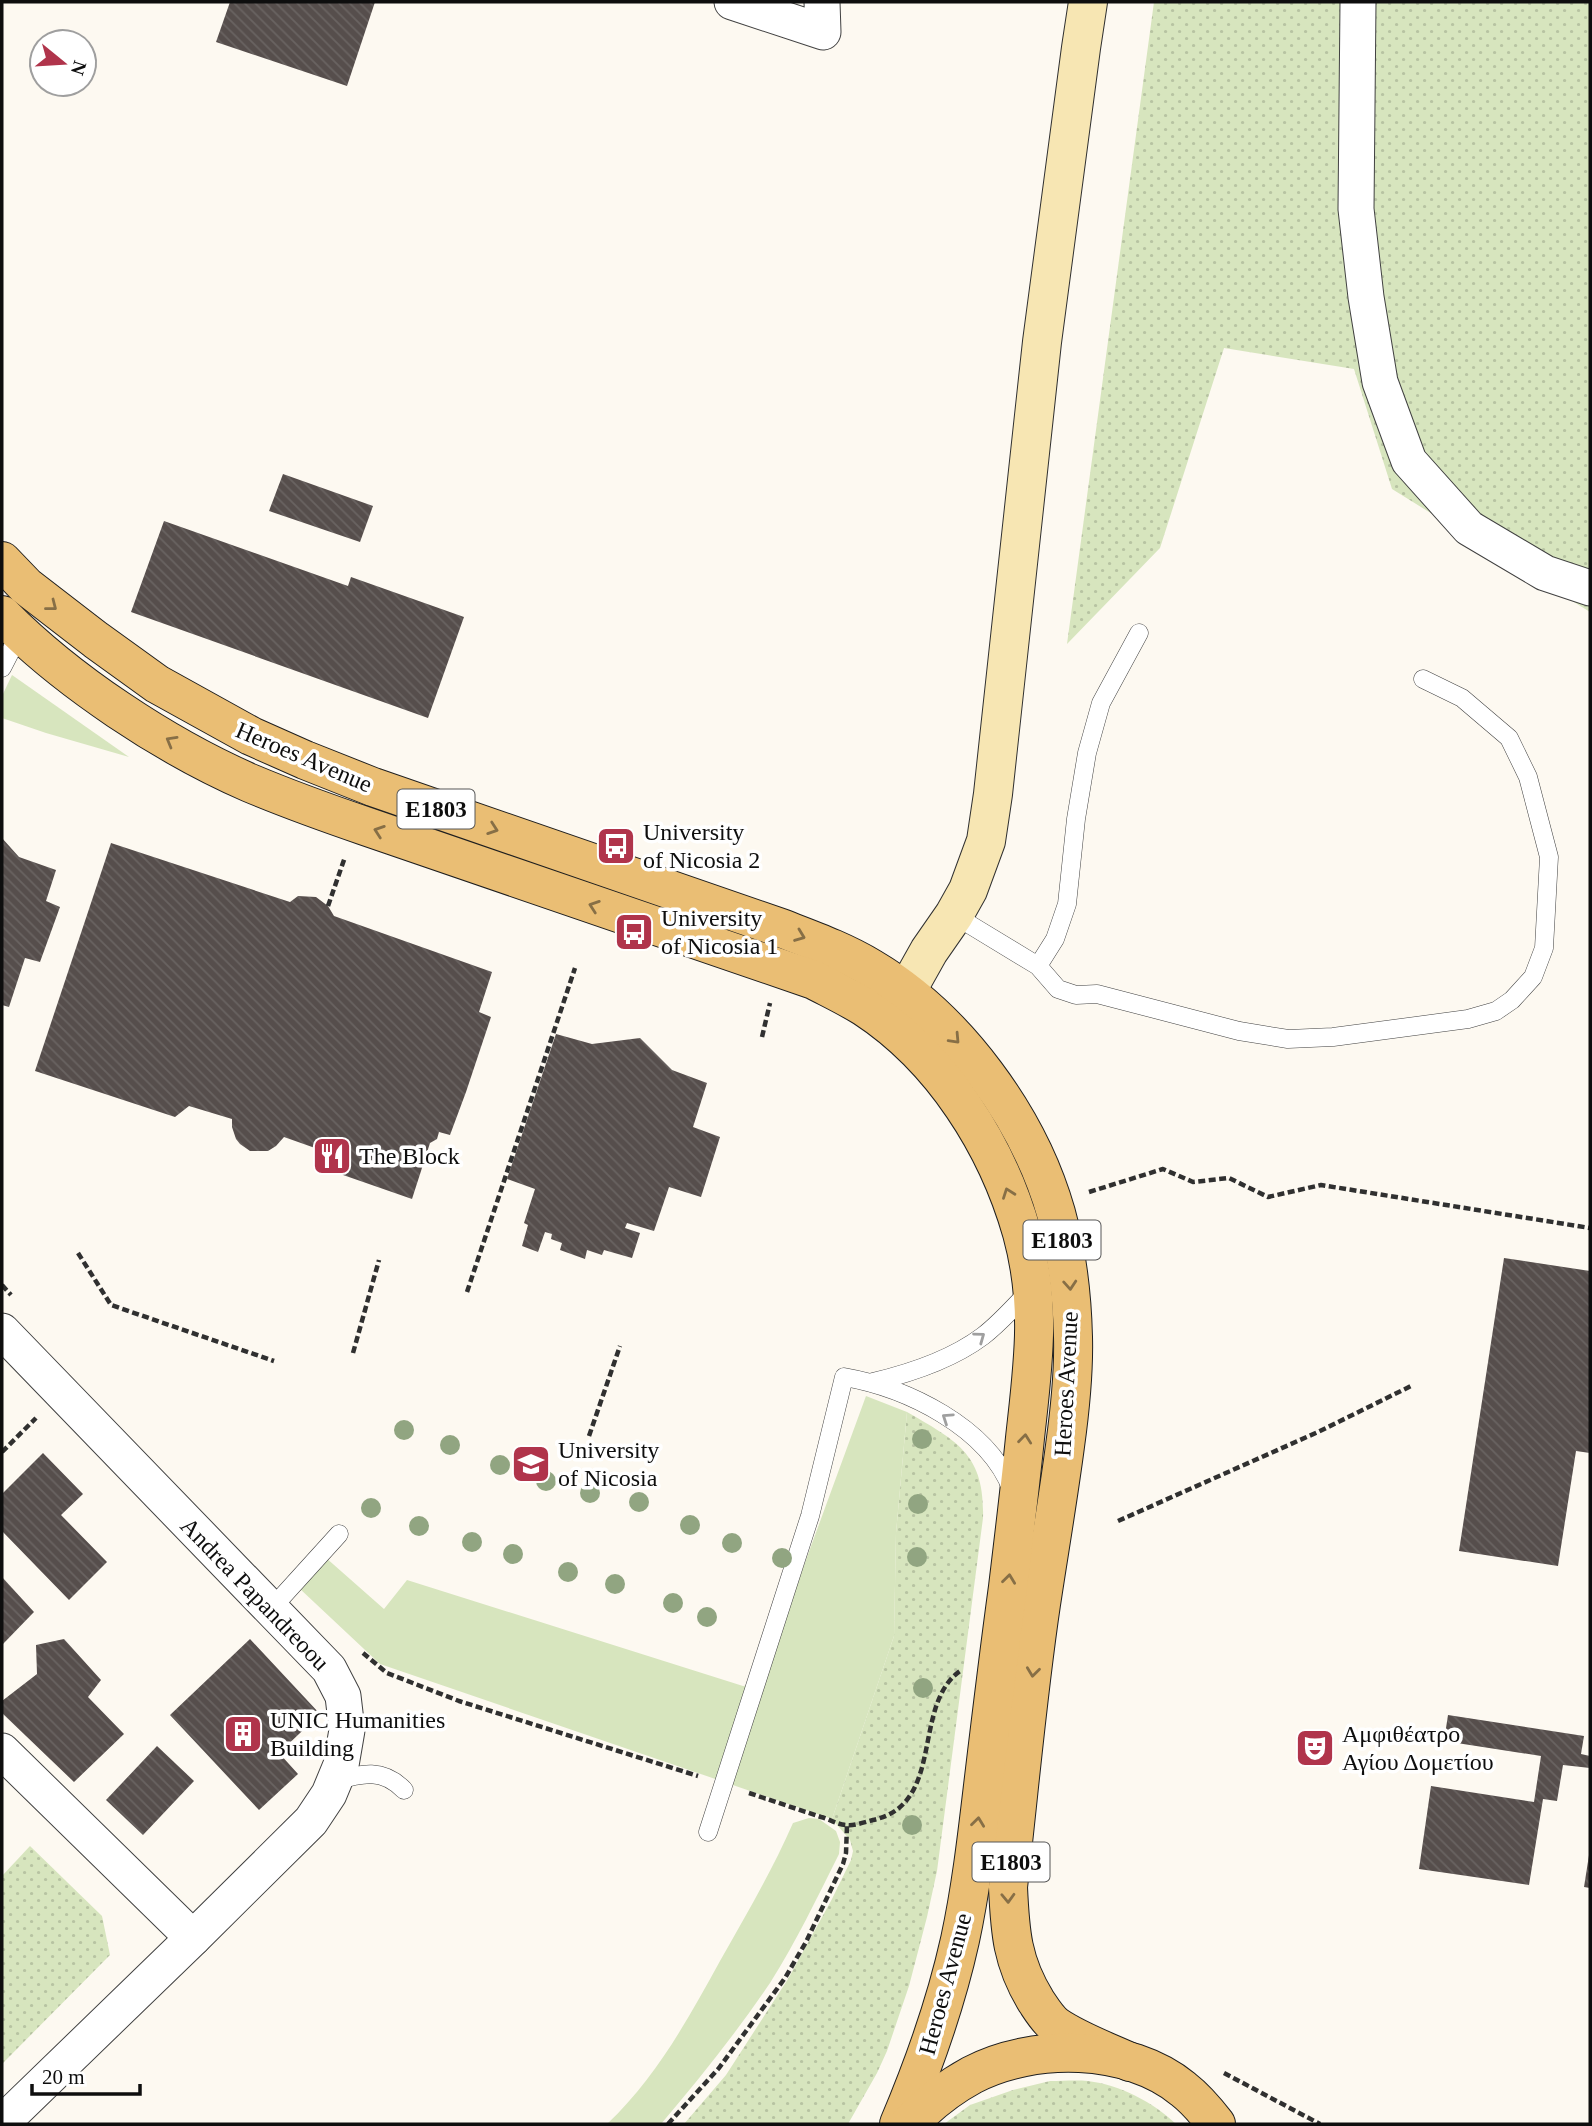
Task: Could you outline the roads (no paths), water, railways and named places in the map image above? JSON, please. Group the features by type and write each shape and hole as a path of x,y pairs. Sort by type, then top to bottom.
{"main road":[{"name":"Heroes Avenue","path":"2,561 26,586 157,684 251,736 373,787 836,950 872,968 906,992 955,1037 981,1068 1034,1152 1056,1212 1069,1274 1073,1338 1071,1401 1041,1605 1012,1849 1008,1887 1010,1929 1017,1963 1043,2013 1054,2025 1130,2062"},
{"name":"Heroes Avenue","path":"11,624 75,677 132,719 247,782 365,826 814,980 864,1007 883,1022 937,1073 972,1119 1002,1177 1021,1230 1028,1258 1036,1317 1035,1350 972,1871 960,1940 920,2075 900,2124"},
{"path":"909,2124 939,2095 974,2074 1011,2060 1051,2053 1091,2054 1130,2062 1157,2073 1182,2087 1216,2124"}],"street":[{"path":"732,2 823,32 821,2"},
{"path":"883,1022 906,992 929,951 954,915 968,890 986,841 1042,342 1088,2"},
{"path":"1359,2 1356,209 1366,297 1380,382 1409,461 1469,528 1545,573 1590,588"},
{"name":"Andrea Papandreoou","path":"2,1331 329,1669 343,1696 347,1730 341,1765 329,1794 311,1821 2,2123"},
{"path":"2,1751 193,1938"}],"lane":[{"path":"2,668 11,624"},
{"path":"1038,965 1055,939 1067,904 1084,766 1101,703 1139,633"},
{"path":"954,915 1038,965 1058,989 1076,995 1097,994 1239,1031 1288,1039 1333,1037 1468,1019 1496,1011 1512,1000 1533,977 1544,948 1549,857 1528,777 1509,738 1462,698 1423,679"},
{"path":"873,1382 902,1375 965,1347 984,1335 1011,1311 1032,1287"},
{"path":"708,1832 810,1516 844,1377 873,1382 939,1412 974,1437 999,1463 1014,1495 1015,1531"},
{"path":"271,1609 339,1534"},
{"path":"335,1780 358,1774 375,1774 394,1780 404,1790"}],"place":[{"name":"University of Nicosia 2","path":"616,846"},
{"name":"University of Nicosia 1","path":"634,932"},
{"name":"The Block","path":"332,1156"},
{"name":"University of Nicosia","path":"531,1464"},
{"name":"UNIC Humanities Building","path":"243,1734"},
{"name":"Αμφιθέατρο Αγίου Δομετίου","path":"1315,1748"}]}
